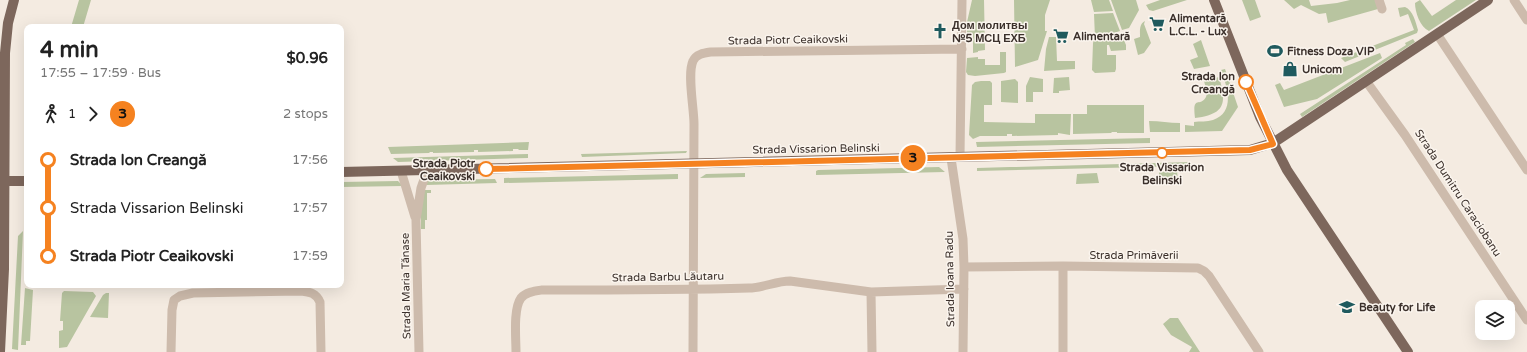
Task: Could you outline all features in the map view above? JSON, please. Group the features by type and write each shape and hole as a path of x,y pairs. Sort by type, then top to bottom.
{"main road":[{"path":"0,352 4,268 2,181 5,54 8,23 14,0"},
{"path":"1214,0 1260,117 1287,170 1408,352"},
{"name":"Strada Vissarion Belinski","path":"344,172 956,157 1238,152 1258,149 1273,144 1488,0"},
{"path":"2,181 24,181"}],"street":[{"name":"Strada Ioana Radu","path":"962,0 962,49 956,157 963,239 963,352"},
{"path":"1514,0 1527,20"},
{"path":"1437,34 1527,170"},
{"name":"Strada Piotr Ceaikovski","path":"693,352 694,122 691,68 695,57 699,54 711,52 962,49"},
{"name":"Strada Dumitru Caraciobanu","path":"1366,81 1405,135 1527,320"},
{"name":"Strada Maria Tănase","path":"401,171 416,220"},
{"name":"Strada Maria Tănase","path":"419,352 416,220 421,188 427,171"},
{"path":"1063,266 1063,352"},
{"name":"Strada Primăverii","path":"964,268 1063,266 1198,268 1209,276 1260,352"},
{"name":"Strada Barbu Lăutaru","path":"516,352 516,316 518,305 521,298 528,293 542,290 694,290 754,288 780,281 790,281 871,292 964,290"},
{"path":"171,352 172,310 174,300 180,296 193,293 301,291 318,296 320,302 321,352"},
{"path":"871,292 872,352"}],"green space":[{"path":"79,0 91,0 84,24 72,24"},
{"path":"972,0 984,0 985,50 973,53 973,34 967,34 967,22"},
{"path":"1014,0 1050,0 1045,15 1045,31 1047,31 1038,60 1015,67"},
{"path":"1091,0 1109,0 1113,11 1094,12"},
{"path":"1111,0 1136,0 1139,10 1129,28 1122,30"},
{"path":"1160,0 1187,0 1153,11 1149,10 1146,5"},
{"path":"1242,0 1255,0 1261,17 1250,21"},
{"path":"1284,0 1309,0 1311,6 1350,0 1375,0 1378,9 1328,23 1326,13 1319,14 1301,5 1294,9"},
{"path":"1420,0 1432,16 1456,0 1476,0 1429,31 1423,26 1417,15 1415,3"},
{"path":"1405,7 1414,17 1418,30 1417,33 1345,62 1341,58 1414,30 1408,14 1400,17 1398,8"},
{"path":"1113,13 1120,31 1095,38 1094,14"},
{"path":"1145,21 1144,24 1151,43 1144,53 1138,55 1134,39 1140,37 1141,26"},
{"path":"1121,33 1126,45 1126,50 1111,51 1109,45 1107,45 1107,55 1116,55 1115,72 1095,73 1092,70 1094,40"},
{"path":"1049,37 1056,37 1057,61 1075,61 1075,69 1044,71 1046,49"},
{"path":"1413,39 1415,42 1302,117 1300,114"},
{"path":"1201,40 1210,66 1194,69 1190,60 1198,57 1193,44"},
{"path":"1000,52 1006,52 1006,72 975,76 968,75 966,72 967,58 978,57 978,59 985,59 985,65 1000,65"},
{"path":"1380,53 1382,58 1317,99 1284,107 1275,85 1280,83 1284,90"},
{"path":"1225,69 1238,107 1222,131 1185,132 1185,125 1194,126 1194,122 1213,120 1225,111 1228,98 1226,83 1221,70"},
{"path":"1030,77 1043,79 1043,92 1033,92 1033,102 1026,102 1026,86"},
{"path":"1069,77 1070,90 1053,93 1054,78"},
{"path":"1219,77 1223,94 1221,106 1213,114 1195,118 1194,111 1196,104 1204,100 1207,95 1204,81"},
{"path":"1015,79 1018,82 1018,103 1001,102 1001,81"},
{"path":"990,81 992,83 992,105 984,105 984,122 1035,123 1035,114 1071,114 1070,135 1058,133 1058,135 1012,136 1012,134 1007,134 1007,136 980,136 973,139 969,135 972,85 975,82"},
{"path":"1087,105 1144,105 1144,133 1112,132 1073,134 1073,114 1087,114"},
{"path":"1149,121 1180,123 1180,132 1150,132"},
{"path":"1150,138 1150,143 977,147 976,142"},
{"path":"529,142 528,150 513,149 513,151 478,152 478,150 474,150 474,152 391,154 388,147"},
{"path":"687,151 686,153 582,157 581,154"},
{"path":"528,154 528,158 398,162 393,158"},
{"path":"1191,162 1191,166 977,171 977,168"},
{"path":"939,167 945,172 816,175 816,171 818,170"},
{"path":"1177,171 1178,181 1159,181 1159,172"},
{"path":"745,173 745,177 700,178 706,174"},
{"path":"1097,173 1099,183 1076,184 1077,174"},
{"path":"678,174 678,179 504,183 504,178"},
{"path":"495,179 497,183 426,185 428,180"},
{"path":"398,181 403,186 344,187 344,182"},
{"path":"424,190 431,190 431,193 427,193 427,220 425,220 425,229 421,229 421,200"},
{"path":"23,231 18,350 12,349 18,236"},
{"path":"25,288 33,290 30,341 26,341 26,345 21,345"},
{"path":"64,291 93,292 96,296 67,347 59,348 59,331 63,330 63,321 60,321 62,293"},
{"path":"109,293 108,318 90,317 103,295"},
{"path":"1170,318 1178,318 1200,352 1189,352 1192,347 1171,335 1163,324"}],"bus line":[{"name":"3","path":"486,169 1238,152 1258,149 1273,144 1246,82"}],"place":[{"name":"Alimentară L.C.L. - Lux","path":"1157,24"},
{"name":"Дом молитвы №5 МСЦ ЕХБ","path":"940,31"},
{"name":"Alimentară","path":"1061,36"},
{"name":"Fitness Doza VIP","path":"1275,51"},
{"name":"Unicom","path":"1290,69"},
{"name":"Strada Ion Creangă","path":"1246,82"},
{"name":"Strada Vissarion Belinski","path":"1162,153"},
{"name":"Strada Piotr Ceaikovski","path":"486,169"},
{"name":"Beauty for Life","path":"1347,307"}]}
